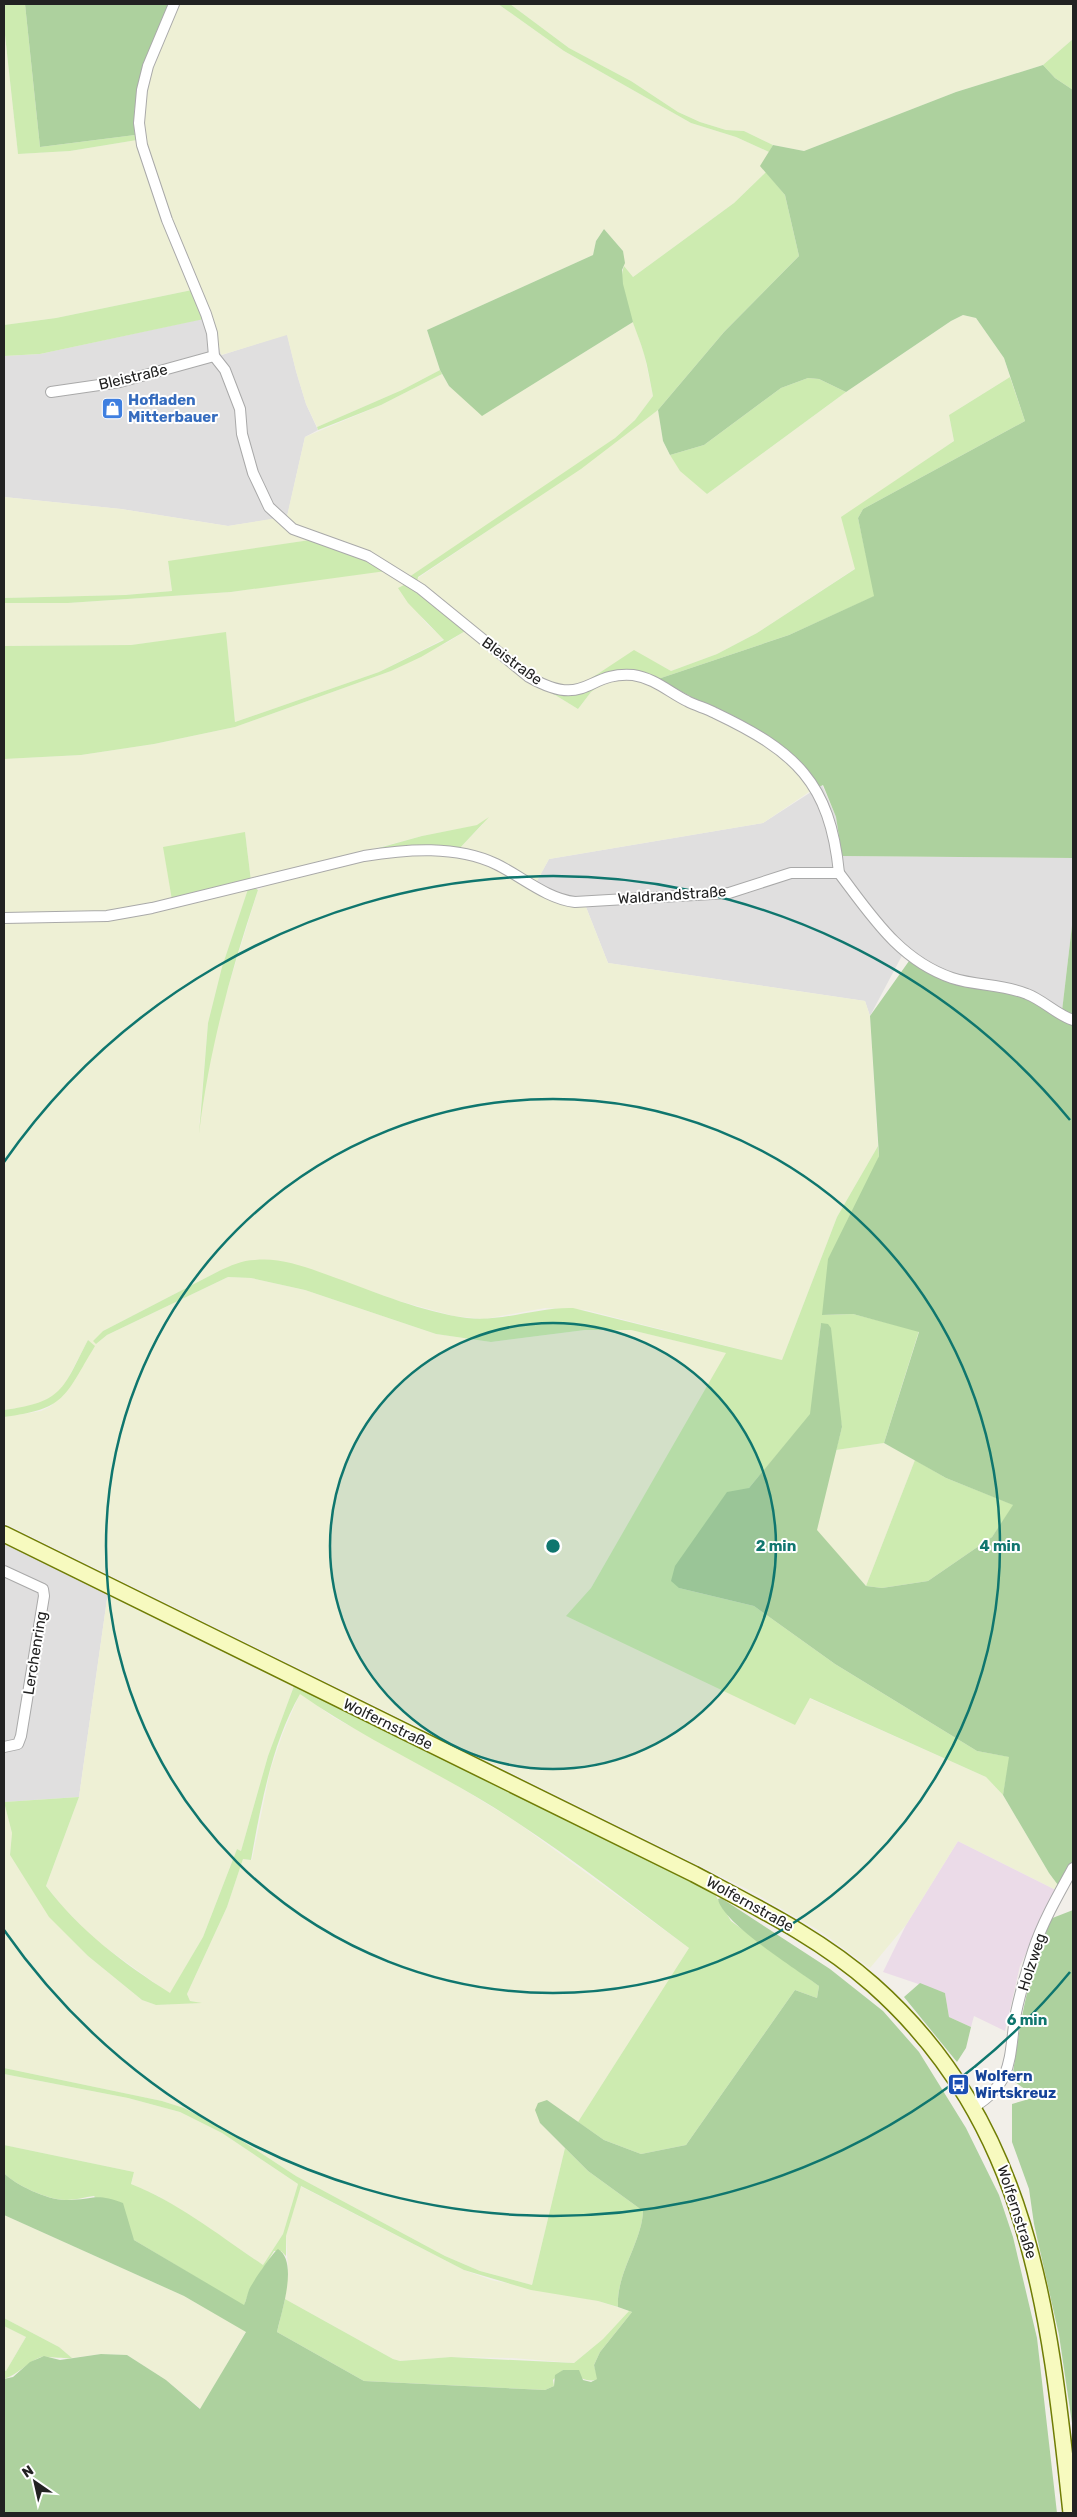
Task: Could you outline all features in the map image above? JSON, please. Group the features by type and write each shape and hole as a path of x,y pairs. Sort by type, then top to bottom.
{"main road":[{"name":"Wolfernstraße","path":"4,1534 686,1870 800,1932 839,1958 892,2003 933,2048 974,2107 986,2128 1012,2191 1043,2303 1059,2407 1071,2513"}],"street":[{"path":"174,4 148,66 140,108 140,135 144,154 164,212 206,314 212,333 214,356"},
{"name":"Bleistraße","path":"51,392 120,382 214,356 225,370 240,409 242,434 253,473 269,507 293,528 368,556 421,589 529,677 540,683 561,691 570,691 587,688 617,676 642,677 732,722 787,754 818,791 827,811 836,844 839,873"},
{"name":"Waldrandstraße","path":"4,918 106,916 152,908 364,856 395,851 426,850 461,853 500,866 558,899 575,902 729,893 791,873 839,873"},
{"path":"839,873 883,931 898,947 917,961 953,978 1008,987 1027,994 1073,1020"},
{"name":"Lerchenring","path":"4,1571 43,1590 44,1596 21,1736 18,1744 4,1747"},
{"name":"Holzweg","path":"974,2107 993,2094 1009,2068 1016,2017 1033,1950 1057,1896 1073,1868"}],"shaded area":[{"path":"211,317 222,355 287,334 306,404 318,430 305,437 287,517 228,526 121,509 4,497 4,356 40,354"},
{"path":"822,785 836,817 843,856 1073,858 1073,917 1062,1011 1028,988 965,978 928,964 906,948 870,1016 865,1001 608,963 586,907 558,904 533,888 549,859 763,823"},
{"path":"4,1541 108,1592 79,1797 4,1802"},
{"path":"958,1841 1056,1890 1020,1966 1005,2031 974,2016 971,2027 949,2017 945,1993 883,1972 906,1925"}],"green space":[{"path":"4,4 25,4 40,147 135,135 137,140 70,151 18,154 4,26"},
{"path":"25,4 169,4 149,52 139,84 134,118 135,135 40,147"},
{"path":"178,4 498,4 564,51 691,123 736,137 769,152 761,166 766,172 734,203 633,277 624,266 623,251 604,229 596,241 593,255 427,330 440,370 402,390 317,427 306,404 287,335 221,355 211,317 193,276 149,160 142,127 147,85"},
{"path":"498,4 510,4 569,48 631,81 678,112 700,122 726,130 744,131 773,145 769,152 736,137 691,123 564,51"},
{"path":"510,4 1073,4 1073,39 1043,65 956,92 804,151 773,145 744,131 726,130 700,122 678,112 631,81 569,48"},
{"path":"4,26 18,154 70,151 137,140 142,163 192,290 56,318 4,325"},
{"path":"1073,39 1073,90 1055,78 1043,65"},
{"path":"1043,65 1055,78 1073,90 1073,858 842,856 836,817 823,785 819,787 796,758 783,746 658,679 789,635 874,596 858,518 863,509 1025,421 1004,358 976,318 963,315 951,321 846,392 819,379 808,378 781,388 704,445 670,455 663,441 658,410 724,332 799,256 785,195 760,166 773,145 804,151 956,92"},
{"path":"766,172 785,195 799,256 724,332 658,410 581,469 418,577 417,583 409,577 615,438 635,420 653,396 644,354 628,310 622,286 624,266 633,277 734,203"},
{"path":"604,229 623,251 625,263 622,270 623,284 633,322 482,416 449,386 440,370 427,330 593,255 596,241"},
{"path":"192,290 204,319 40,354 4,356 4,325 56,318"},
{"path":"963,315 976,318 1004,358 1010,377 949,415 954,441 842,517 856,568 757,633 717,654 671,671 634,651 587,681 570,687 560,686 531,674 417,583 418,578 523,507 658,410 663,441 670,455 707,494 846,392 951,321"},
{"path":"633,322 644,353 653,396 635,420 615,438 567,473 409,577 298,528 283,517 287,516 305,437 381,405 442,374 449,386 483,415"},
{"path":"440,370 442,374 381,405 318,430 317,427 402,390"},
{"path":"1010,377 1025,421 863,509 858,518 875,596 789,635 658,679 641,674 580,688 570,687 587,681 634,650 671,671 717,654 757,633 855,569 841,517 954,441 949,415"},
{"path":"808,378 819,379 846,392 707,494 680,471 670,455 704,445 781,388"},
{"path":"4,497 121,509 228,526 277,518 310,540 168,562 172,591 125,595 4,598"},
{"path":"310,540 357,555 386,571 231,592 68,603 4,603 4,598 125,595 172,591 168,561"},
{"path":"372,571 386,571 408,583 399,588 427,624 444,639 379,672 235,722 226,633 131,645 4,646 4,603 68,603 231,592"},
{"path":"408,583 467,630 421,657 391,671 235,727 154,744 81,755 4,759 4,646 131,645 226,632 235,722 379,672 444,640 408,603 398,588"},
{"path":"467,630 547,690 578,709 591,692 600,685 617,679 633,679 653,684 784,755 812,790 763,823 549,859 537,881 513,869 458,850 483,824 422,836 251,881 245,832 172,900 134,908 76,914 4,914 4,759 81,755 154,744 235,727 391,671 448,642"},
{"path":"600,685 591,692 578,709 547,690"},
{"path":"489,817 458,850 364,852 422,836 477,825"},
{"path":"245,832 251,881 172,900 163,847"},
{"path":"403,855 457,856 489,865 558,904 586,907 608,963 865,1001 870,1016 878,1146 837,1217 782,1360 586,1310 545,1308 484,1319 454,1316 399,1301 314,1271 219,1271 103,1331 96,1344 107,1335 228,1277 251,1278 305,1290 436,1334 491,1342 585,1330 631,1330 727,1353 591,1588 567,1616 795,1724 809,1698 986,1777 1003,1795 1058,1885 1056,1890 958,1841 906,1925 870,1968 820,1931 751,1891 4,1523 4,1417 41,1411 51,1406 94,1346 88,1340 65,1384 57,1394 37,1405 4,1410 4,920 58,920 248,889 222,967 208,1023 199,1128 210,1055 222,1007 258,890 265,886 353,862"},
{"path":"255,888 258,890 222,1010 203,1103 199,1134 208,1023 222,967 248,889"},
{"path":"1073,917 1073,1015 1062,1011"},
{"path":"909,961 933,973 1025,996 1073,1024 1073,1863 1058,1885 1003,1795 1009,1757 977,1751 835,1664 754,1606 679,1588 671,1581 675,1566 727,1492 749,1488 810,1414 821,1323 828,1324 831,1328 842,1427 817,1530 866,1586 882,1588 928,1581 992,1537 1013,1505 946,1478 884,1443 919,1332 853,1314 822,1315 828,1259 879,1156 870,1016"},
{"path":"878,1146 879,1156 823,1315 853,1314 919,1331 884,1443 836,1450 842,1427 821,1323 811,1414 749,1488 679,1588 754,1606 835,1664 977,1751 1010,1757 1003,1795 986,1777 810,1698 795,1725 566,1616 591,1588 726,1353 631,1330 585,1330 491,1342 436,1334 305,1290 251,1278 228,1277 107,1335 96,1344 93,1341 103,1331 232,1265 250,1260 276,1260 307,1268 400,1301 450,1315 480,1319 560,1308 573,1308 782,1360 837,1217"},
{"path":"88,1340 95,1346 69,1389 61,1398 40,1410 4,1417 4,1410 38,1403 50,1398 58,1391 66,1382"},
{"path":"884,1443 915,1460 866,1586 816,1530 836,1450"},
{"path":"915,1460 946,1478 1014,1505 992,1537 928,1581 882,1588 866,1586"},
{"path":"108,1592 294,1686 268,1756 241,1851 237,1849 203,1937 170,1994 94,1939 46,1886 79,1797"},
{"path":"294,1686 714,1893 731,1921 819,1986 817,1998 795,1990 686,2145 641,2154 604,2140 578,2122 689,1948 581,1867 489,1804 353,1728 300,1694 290,1713 275,1753 251,1860 243,1859 227,1907 187,1994 190,2001 202,2003 156,2005 142,2000 88,1956 49,1917 10,1855 12,1833 4,1802 79,1797 46,1886 73,1917 103,1945 170,1993 203,1937 237,1849 241,1851 268,1756"},
{"path":"300,1693 333,1717 430,1769 515,1821 689,1948 578,2122 547,2100 540,2123 565,2148 532,2285 480,2271 445,2256 296,2176 224,2129 184,2108 162,2101 4,2068 4,1802 12,1833 10,1855 50,1917 88,1956 142,2000 156,2005 199,2003 190,2001 187,1994 227,1907 243,1859 252,1860 270,1771 283,1733"},
{"path":"721,1898 830,1969 883,2011 919,2052 966,2128 999,2195 1013,2237 1037,2338 1057,2513 4,2513 4,2379 13,2377 30,2362 44,2356 60,2360 101,2354 127,2355 166,2380 200,2409 246,2332 184,2296 4,2215 4,2173 24,2187 51,2198 75,2200 100,2197 123,2203 134,2240 244,2305 254,2281 278,2249 284,2256 288,2276 285,2301 277,2332 364,2381 545,2390 554,2386 555,2375 563,2370 579,2370 583,2380 591,2382 597,2379 594,2365 600,2352 632,2312 618,2307 618,2294 642,2223 643,2211 588,2171 540,2123 535,2110 538,2103 547,2100 604,2140 641,2154 686,2145 795,1990 817,1998 819,1986 746,1933 723,1909 718,1899"},
{"path":"1073,1910 1073,2430 1059,2335 1034,2224 1029,2189 1012,2142 1012,2104 1036,2097 1012,2080 1026,1999 1042,1940 1050,1919"},
{"path":"920,1983 945,1993 949,2017 971,2027 966,2048 957,2062 904,1997"},
{"path":"4,2068 162,2101 184,2108 224,2129 296,2176 445,2256 480,2271 532,2285 565,2148 588,2171 643,2211 642,2223 621,2282 618,2294 618,2307 598,2301 531,2290 464,2270 301,2186 286,2236 286,2256 281,2251 274,2251 253,2284 244,2306 134,2240 94,2196 74,2200 60,2200 42,2195 9,2178 4,2173 4,2145 134,2172 131,2184 183,2210 263,2265 283,2234 298,2184 222,2133 180,2112 128,2098 4,2074"},
{"path":"4,2074 128,2098 180,2112 222,2133 298,2184 283,2234 263,2265 196,2219 158,2196 131,2184 134,2172 4,2145"},
{"path":"300,2186 464,2270 491,2280 598,2301 629,2311 603,2339 574,2363 512,2358 451,2357 400,2361 393,2359 285,2299 288,2269 286,2236"},
{"path":"4,2215 184,2296 246,2331 201,2409 166,2380 127,2355 101,2354 72,2358 59,2347 4,2318"},
{"path":"285,2299 393,2359 400,2361 451,2357 574,2363 603,2339 629,2311 632,2312 600,2352 594,2365 598,2379 584,2379 563,2370 553,2380 554,2386 545,2390 364,2381 277,2332"},
{"path":"4,2318 59,2347 72,2358 41,2357 14,2375 4,2379 4,2370 6,2371 26,2337 4,2326"},
{"path":"4,2326 26,2337 6,2371 4,2370"}],"place":[{"name":"Hofladen Mitterbauer","path":"112,409"},
{"name":"Wolfern Wirtskreuz","path":"959,2085"}]}
